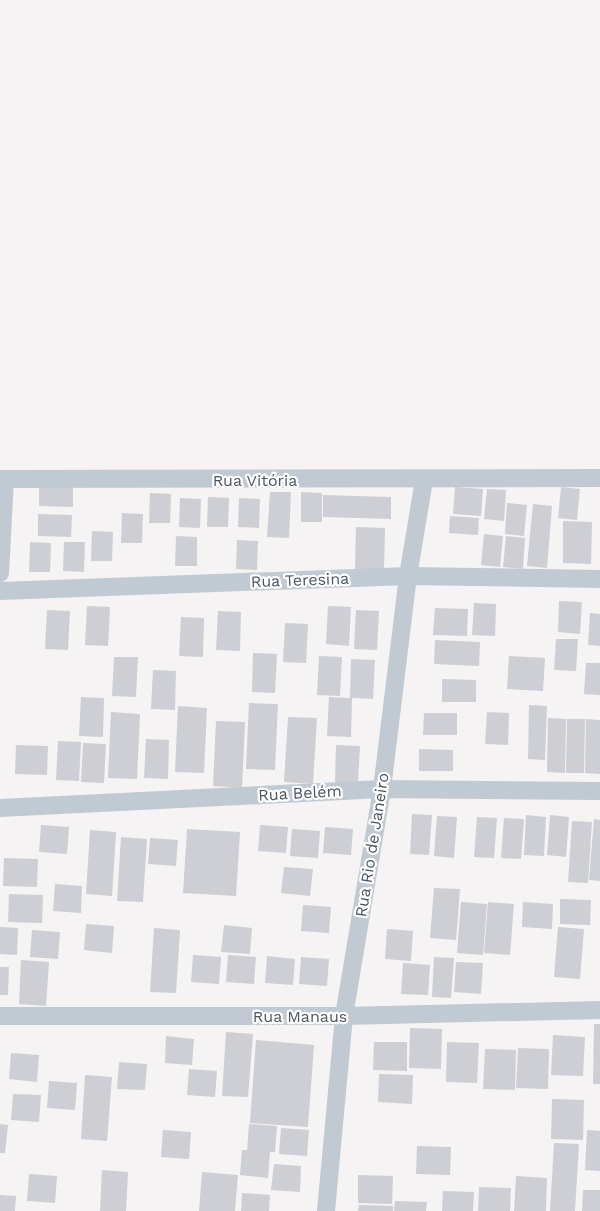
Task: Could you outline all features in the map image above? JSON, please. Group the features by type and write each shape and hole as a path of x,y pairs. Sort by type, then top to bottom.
{"street":[{"name":"Rua Vitória","path":"0,573 2,479 600,478"},
{"name":"Rua Rio de Janeiro","path":"326,1211 344,1016 382,789 408,576 424,480"},
{"name":"Rua Teresina","path":"0,591 408,576 600,579"},
{"name":"Rua Belém","path":"0,808 382,789 600,791"},
{"name":"Rua Manaus","path":"0,1016 344,1016 600,1010"}],"building":[{"path":"39,484 73,484 73,507 39,506"},
{"path":"455,487 483,489 481,516 453,514"},
{"path":"561,487 580,489 577,520 558,518"},
{"path":"487,489 506,490 504,521 484,519"},
{"path":"270,492 291,492 289,538 267,537"},
{"path":"301,492 322,493 322,522 301,522"},
{"path":"150,493 171,494 170,523 149,523"},
{"path":"323,495 391,497 391,519 323,517"},
{"path":"208,497 229,498 228,527 207,527"},
{"path":"180,498 201,499 200,528 179,527"},
{"path":"239,498 260,499 259,528 238,527"},
{"path":"507,503 527,505 524,536 505,534"},
{"path":"533,504 552,506 547,568 527,566"},
{"path":"122,513 143,514 142,543 121,543"},
{"path":"38,514 72,515 71,537 38,536"},
{"path":"450,516 479,518 478,535 449,533"},
{"path":"563,521 592,522 591,564 563,563"},
{"path":"356,527 385,528 384,570 355,570"},
{"path":"92,531 113,532 112,561 91,561"},
{"path":"484,534 503,536 500,567 481,565"},
{"path":"176,536 197,537 197,566 175,566"},
{"path":"506,536 525,538 523,569 503,567"},
{"path":"237,540 258,541 257,570 236,569"},
{"path":"30,542 51,543 50,572 29,572"},
{"path":"64,542 85,542 84,572 63,571"},
{"path":"559,601 582,602 580,634 558,632"},
{"path":"474,603 496,604 495,636 472,635"},
{"path":"87,606 110,607 108,646 85,645"},
{"path":"328,606 351,607 349,646 326,644"},
{"path":"435,608 468,609 467,636 433,635"},
{"path":"47,610 70,611 68,650 45,649"},
{"path":"356,610 379,611 377,650 354,649"},
{"path":"218,611 241,612 240,651 216,650"},
{"path":"590,613 600,614 600,646 588,645"},
{"path":"181,617 204,618 203,657 179,656"},
{"path":"285,623 308,624 306,663 283,662"},
{"path":"556,639 578,639 576,671 554,670"},
{"path":"435,640 480,642 479,666 434,664"},
{"path":"253,653 277,654 275,693 252,692"},
{"path":"319,656 342,657 340,696 317,695"},
{"path":"509,656 545,658 543,691 507,689"},
{"path":"114,657 138,657 136,697 112,696"},
{"path":"351,659 375,660 373,699 352,698 351,737 327,736 329,697 350,698"},
{"path":"586,663 600,663 600,695 584,694"},
{"path":"153,670 176,671 175,710 151,709"},
{"path":"442,679 476,680 476,702 442,702"},
{"path":"81,697 104,698 103,737 79,736"},
{"path":"249,703 278,704 275,770 246,769"},
{"path":"529,705 547,706 545,760 528,759"},
{"path":"178,706 207,708 204,773 175,772"},
{"path":"111,712 140,714 137,779 108,778"},
{"path":"487,712 509,713 508,745 485,744"},
{"path":"424,713 457,713 457,735 423,735"},
{"path":"288,717 317,718 313,784 284,782"},
{"path":"548,718 566,719 565,773 547,772"},
{"path":"567,719 585,719 584,773 566,773"},
{"path":"586,719 600,720 600,774 585,773"},
{"path":"216,721 245,722 242,788 213,786"},
{"path":"146,739 169,740 168,779 144,778"},
{"path":"58,741 81,742 79,781 56,780"},
{"path":"83,743 106,744 104,783 81,782"},
{"path":"16,745 48,746 47,775 15,774"},
{"path":"336,745 360,746 358,785 335,784"},
{"path":"419,749 453,750 453,771 419,771"},
{"path":"412,814 432,815 429,855 410,854"},
{"path":"526,815 546,817 544,856 524,855"},
{"path":"550,815 569,817 566,857 547,855"},
{"path":"437,816 457,817 454,858 434,856"},
{"path":"477,817 497,818 494,858 474,857"},
{"path":"504,818 524,819 521,859 501,858"},
{"path":"594,819 600,820 600,881 589,880"},
{"path":"572,821 592,822 588,883 568,882"},
{"path":"41,825 69,827 67,854 39,852"},
{"path":"260,825 288,827 286,853 258,851"},
{"path":"325,827 353,829 351,855 323,853"},
{"path":"187,829 240,832 236,896 183,893"},
{"path":"292,829 320,831 318,858 290,856"},
{"path":"90,830 116,832 112,896 86,894"},
{"path":"121,837 147,839 143,902 117,901"},
{"path":"150,838 178,840 176,866 148,864"},
{"path":"4,858 38,859 37,887 3,886"},
{"path":"284,867 313,869 310,896 281,893"},
{"path":"55,884 82,886 81,913 53,911"},
{"path":"434,888 460,889 456,940 430,938"},
{"path":"9,894 43,895 42,923 8,922"},
{"path":"560,899 591,900 590,925 560,924"},
{"path":"461,902 487,904 483,955 457,953"},
{"path":"488,902 514,904 510,955 484,953"},
{"path":"523,902 553,904 552,929 522,927"},
{"path":"303,905 331,907 329,933 301,931"},
{"path":"86,924 114,926 112,953 84,950"},
{"path":"224,925 252,928 250,954 221,952"},
{"path":"0,927 18,928 17,955 0,954"},
{"path":"558,927 584,929 580,979 554,977"},
{"path":"154,928 180,930 176,993 150,992"},
{"path":"387,929 413,931 411,961 385,959"},
{"path":"32,930 60,932 58,959 30,957"},
{"path":"193,955 221,957 219,984 191,982"},
{"path":"228,955 256,957 254,984 226,982"},
{"path":"267,956 295,959 293,985 265,983"},
{"path":"301,957 329,959 327,986 299,984"},
{"path":"434,957 454,958 451,998 432,997"},
{"path":"21,960 49,962 46,1006 19,1004"},
{"path":"456,962 483,963 481,994 454,992"},
{"path":"403,963 430,965 428,995 401,994"},
{"path":"0,967 9,967 8,995 0,995"},
{"path":"594,1024 600,1024 600,1084 593,1084"},
{"path":"410,1028 442,1029 441,1069 409,1068"},
{"path":"226,1032 253,1034 248,1097 222,1096"},
{"path":"553,1035 585,1037 583,1076 551,1075"},
{"path":"166,1036 194,1039 192,1065 165,1063"},
{"path":"256,1040 314,1045 308,1127 250,1123"},
{"path":"374,1042 407,1042 407,1071 373,1070"},
{"path":"447,1042 479,1043 477,1083 446,1082"},
{"path":"518,1048 549,1049 548,1089 516,1088"},
{"path":"485,1049 516,1050 515,1090 483,1089"},
{"path":"11,1053 39,1055 37,1082 9,1079"},
{"path":"119,1062 147,1064 145,1090 117,1089"},
{"path":"189,1069 217,1071 215,1097 187,1095"},
{"path":"379,1074 413,1075 412,1104 378,1102"},
{"path":"85,1075 112,1077 107,1141 81,1139"},
{"path":"49,1081 77,1083 75,1110 47,1108"},
{"path":"13,1094 41,1095 39,1122 11,1120"},
{"path":"552,1099 584,1100 583,1140 551,1139"},
{"path":"0,1124 8,1125 5,1153 0,1153"},
{"path":"249,1124 277,1126 275,1152 270,1152 268,1178 240,1175 242,1150 247,1150"},
{"path":"281,1128 309,1130 307,1156 279,1154"},
{"path":"163,1130 191,1132 189,1159 161,1157"},
{"path":"587,1130 600,1131 600,1171 585,1170"},
{"path":"554,1143 579,1144 575,1211 550,1211"},
{"path":"417,1146 451,1147 450,1175 416,1174"},
{"path":"274,1164 301,1166 300,1192 271,1190"},
{"path":"102,1170 128,1172 126,1211 100,1211"},
{"path":"202,1172 238,1175 235,1211 199,1211"},
{"path":"29,1174 57,1176 55,1203 27,1201"},
{"path":"358,1175 393,1176 392,1204 358,1203"},
{"path":"516,1176 547,1178 546,1211 514,1211"},
{"path":"479,1187 511,1188 510,1211 478,1211"},
{"path":"583,1190 600,1190 600,1211 582,1211"},
{"path":"443,1191 474,1192 473,1211 442,1211"},
{"path":"242,1193 270,1195 269,1211 241,1211"},
{"path":"0,1195 16,1196 15,1211 0,1211"},
{"path":"395,1201 427,1202 426,1211 394,1211"},
{"path":"359,1205 393,1206 393,1211 358,1211"}]}
